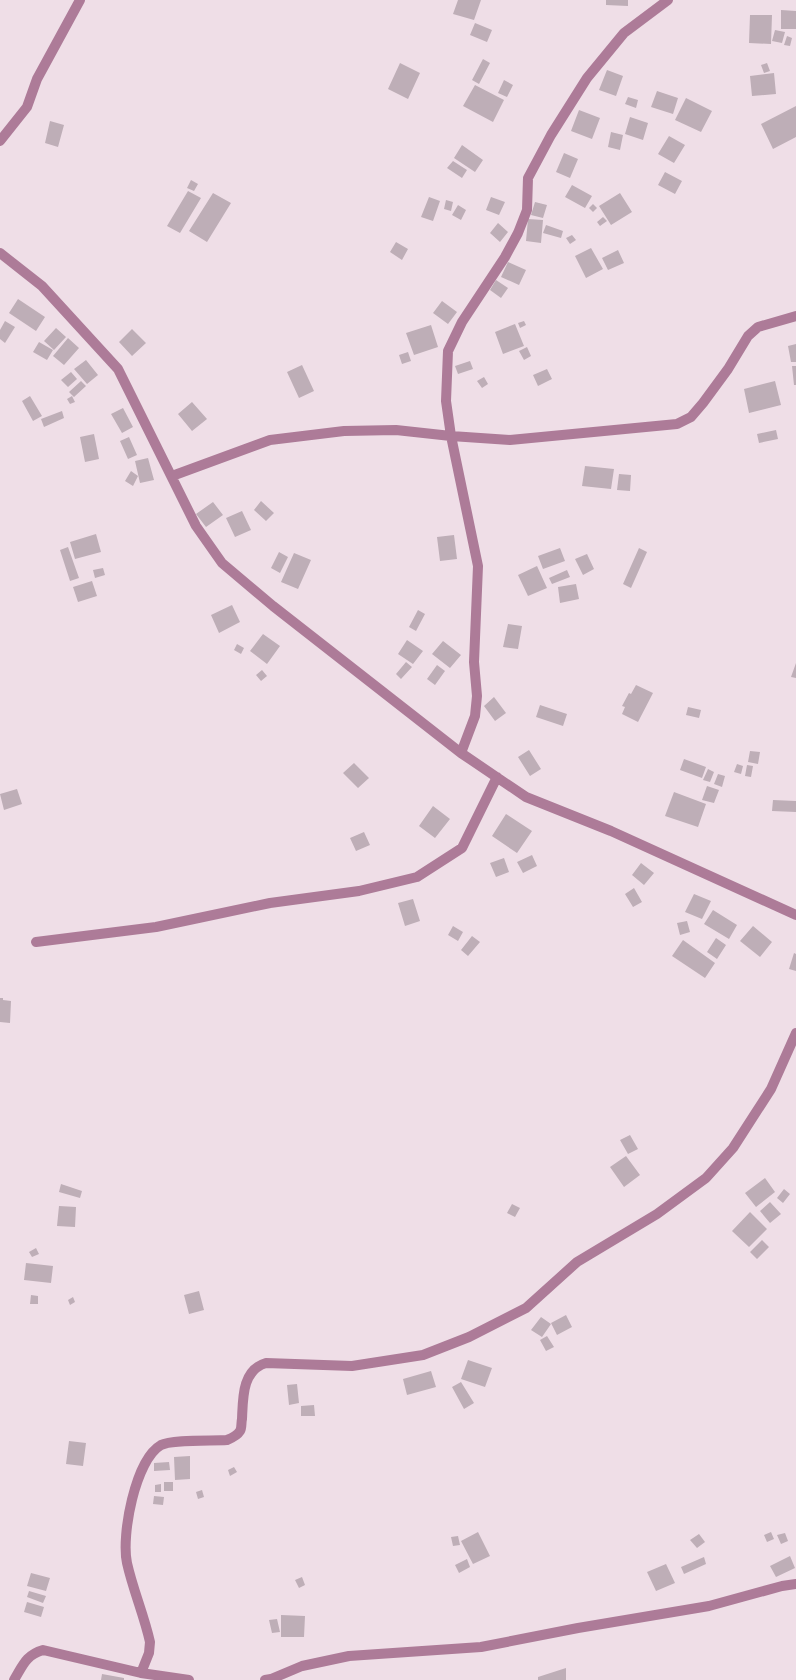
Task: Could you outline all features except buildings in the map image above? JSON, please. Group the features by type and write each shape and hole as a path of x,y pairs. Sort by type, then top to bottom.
{"street":[{"path":"0,141 27,107 37,79 80,0"},
{"path":"461,753 475,716 477,696 474,662 478,566 451,436 446,401 448,351 462,322 505,257 518,233 527,210 528,178 551,135 587,78 624,33 668,0"},
{"path":"0,253 42,286 118,369 196,526 222,563 273,606 461,753 526,797 611,831 796,915"},
{"path":"172,476 270,440 344,431 396,430 510,440 677,424 690,417 703,403 728,369 748,336 758,327 796,316"},
{"path":"36,942 156,927 270,903 359,891 417,878 462,848 497,777"},
{"path":"141,1673 149,1653 150,1642 127,1563 125,1543 130,1508 136,1484 149,1456 161,1445 176,1442 227,1440 234,1437 241,1430 244,1387 252,1369 259,1365 266,1363 352,1366 423,1355 469,1338 526,1308 577,1262 656,1214 706,1178 733,1148 771,1089 796,1033"},
{"path":"265,1680 302,1666 349,1656 481,1647 578,1628 710,1606 782,1586 796,1584"},
{"path":"14,1680 33,1653 43,1650 141,1673 189,1680"}]}
